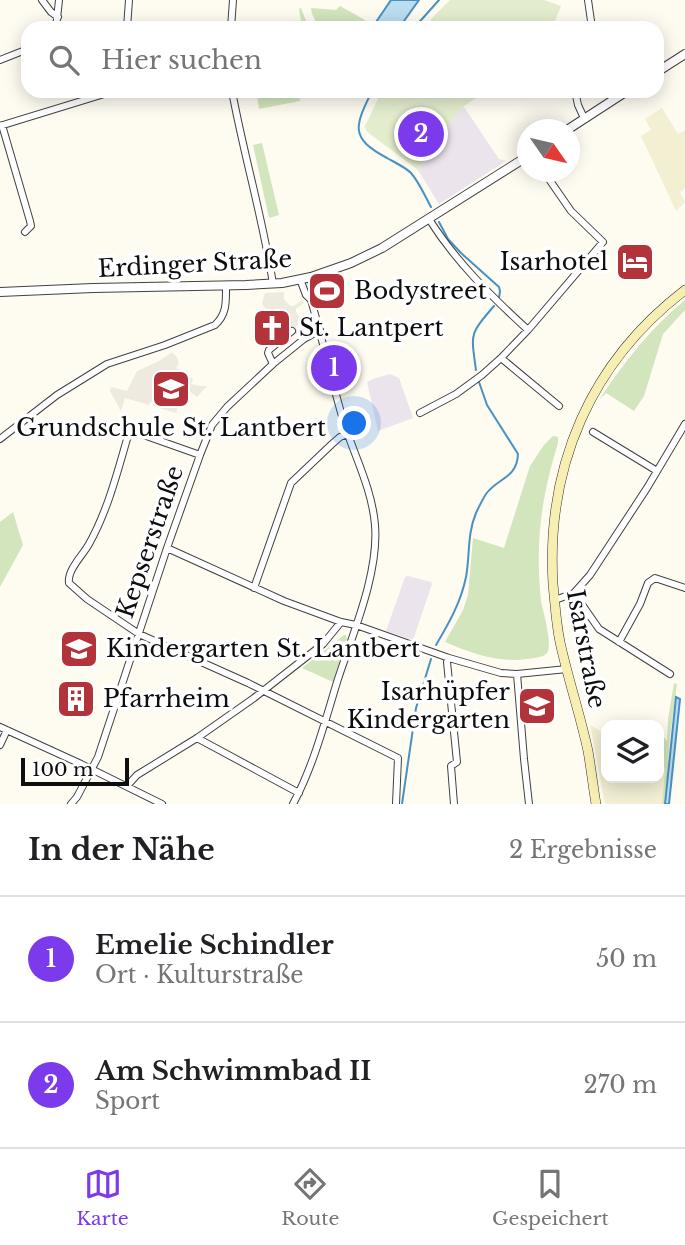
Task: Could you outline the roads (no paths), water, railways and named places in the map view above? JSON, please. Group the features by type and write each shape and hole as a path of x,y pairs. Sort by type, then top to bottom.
{"main road":[{"name":"Isarstraße","path":"596,804 588,751 560,641 552,556 556,502 579,422 606,373 623,349 660,309 685,289"}],"street":[{"path":"42,0 58,17"},
{"path":"57,21 59,0"},
{"path":"128,21 129,0"},
{"path":"232,21 233,0"},
{"path":"588,0 591,21"},
{"path":"0,60 21,52"},
{"path":"664,68 685,54"},
{"path":"25,232 31,226 30,221 1,125 91,98"},
{"path":"233,98 268,249 273,284"},
{"path":"576,98 584,118"},
{"path":"580,121 616,98"},
{"name":"Erdinger Straße","path":"0,292 273,284 311,277 370,254 517,162"},
{"path":"420,413 456,394 482,376 528,330 603,242 571,211 551,182"},
{"path":"429,219 453,254 492,297 528,330"},
{"path":"311,277 311,300"},
{"path":"293,804 325,722 356,625 371,574 375,528 370,494 348,434 311,300 306,295 300,279"},
{"path":"0,439 57,395 107,364 215,325 226,309 226,286"},
{"name":"Kepserstraße","path":"71,804 93,770 209,431 220,415 273,364 320,330"},
{"path":"273,364 269,351 292,331"},
{"path":"501,358 559,406"},
{"path":"555,600 574,593 590,575 685,424"},
{"path":"200,455 135,432 130,434 99,524 69,575 69,583 87,599 139,634 263,691 398,758 396,804"},
{"path":"593,432 657,471"},
{"path":"254,588 291,483 332,444 348,434"},
{"path":"167,548 284,601 449,658 501,673 567,669"},
{"path":"619,642 648,583 655,578 685,589"},
{"path":"574,593 599,629 670,674"},
{"path":"127,786 137,775 229,717 263,691 323,644 341,622"},
{"path":"449,658 447,665 457,762 451,766 454,804"},
{"path":"517,674 530,804"},
{"path":"0,745 3,728 162,804"},
{"path":"197,738 299,793"}],"water":[{"path":"391,0 419,0 404,21 377,21"},
{"path":"676,697 680,699 669,804 665,804"}],"waterway":[{"path":"420,21 439,0"},
{"path":"369,98 359,122 361,137 375,151 411,173 431,207"},
{"path":"439,222 448,239 499,287 499,298"},
{"path":"476,370 474,335 494,306"},
{"path":"436,645 454,612 464,586 471,529 476,513 490,489 510,473 517,462 518,454 487,405 479,382"},
{"path":"402,804 416,708 431,659"}],"place":[{"name":"Am Schwimmbad II","path":"421,134"},
{"name":"Isarhotel","path":"635,262"},
{"name":"Bodystreet","path":"327,291"},
{"name":"St. Lantpert","path":"272,328"},
{"name":"Emelie Schindler","path":"334,368"},
{"name":"Grundschule St. Lantbert","path":"171,389"},
{"name":"Kindergarten St. Lantbert","path":"79,649"},
{"name":"Pfarrheim","path":"76,699"},
{"name":"Isarhüpfer Kindergarten","path":"537,706"}]}
